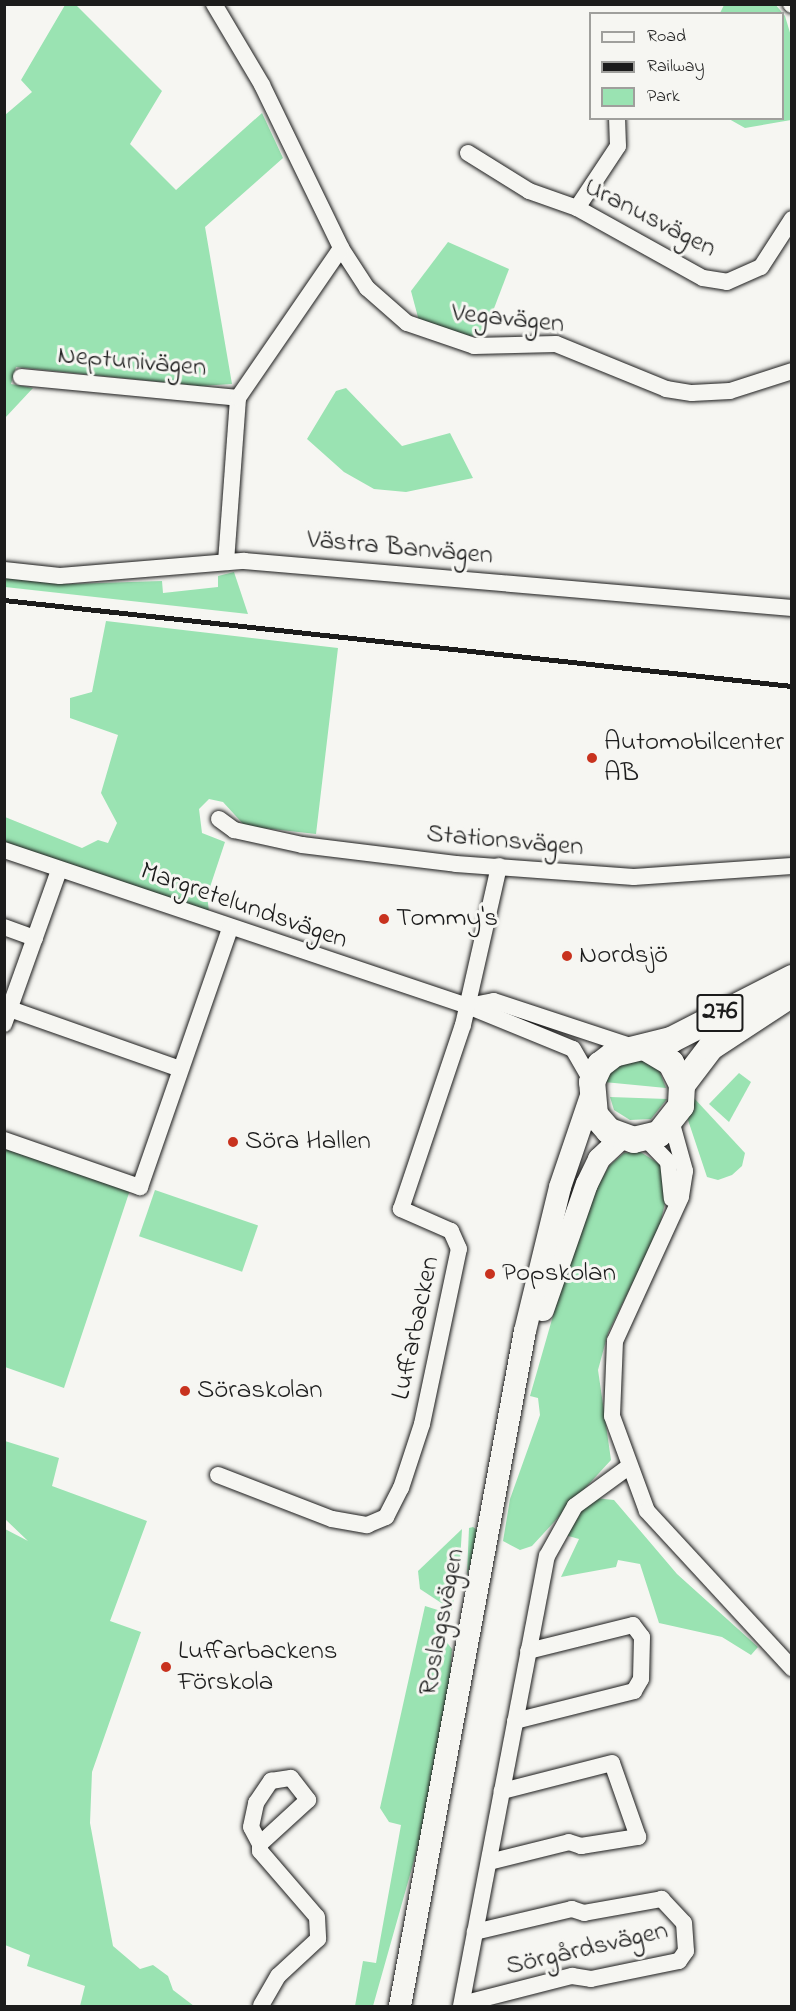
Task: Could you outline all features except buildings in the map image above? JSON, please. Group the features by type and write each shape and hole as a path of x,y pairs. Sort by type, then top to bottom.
{"main road":[{"name":"Roslagsvägen","path":"400,2007 521,1374 535,1286 591,1089 614,1054 643,1049 792,978"},
{"name":"276","path":"672,1124 682,1085 711,1047 792,994"},
{"name":"276","path":"643,1049 671,1063 682,1085"},
{"path":"591,1089 596,1115 635,1138"},
{"name":"Roslagsvägen","path":"521,1374 587,1184 599,1159 635,1138 672,1124"},
{"name":"Roslagsvägen","path":"389,2007 423,1881"}],"street":[{"name":"Vegavägen","path":"214,4 262,85 341,248 367,288 389,310 435,337 474,346 556,344 666,389 692,393 764,384 792,371"},
{"path":"577,208 618,146 617,120"},
{"name":"Uranusvägen","path":"468,153 529,191 577,208 703,278 727,282 761,267 792,219"},
{"name":"Neptunivägen","path":"226,562 238,398 341,248"},
{"name":"Neptunivägen","path":"21,377 238,398"},
{"name":"Västra Banvägen","path":"4,570 60,576 226,562 792,608"},
{"name":"Stationsvägen","path":"219,819 234,830 312,847 499,866 634,877 792,866"},
{"name":"Margretelundsvägen","path":"4,850 230,929 468,1006 573,1048 591,1089"},
{"name":"Luffarbacken","path":"218,1475 332,1519 367,1525 386,1517 422,1424 459,1249 451,1231 401,1209 468,1006 499,866"},
{"path":"59,870 7,1017 180,1069"},
{"path":"4,927 35,938"},
{"path":"4,1140 140,1187 230,929"},
{"name":"Margretelundsvägen","path":"468,1006 494,1001 643,1049"},
{"path":"672,1124 685,1171 681,1197 615,1341 612,1416 627,1468 647,1511 792,1668"},
{"path":"635,1138 663,1153 672,1178 665,1229"},
{"name":"Sörgårdsvägen","path":"475,1932 572,1909 584,1913 662,1899 684,1923 686,1952 679,1960 591,1979 572,1976 461,2005 547,1556 567,1517 587,1494 627,1468"},
{"path":"515,1721 634,1690 641,1679 642,1637 633,1625 528,1651"},
{"path":"489,1862 569,1842 581,1846 638,1837 612,1763 502,1791"},
{"path":"260,1844 263,1859 308,1905 319,1928 318,1938 278,1976 261,2007"}],"green space":[{"path":"775,4 782,12 720,12 724,5"},
{"path":"65,5 76,5 162,91 130,144 176,190 262,113 283,158 205,227 232,384 200,386 16,367 11,384 33,388 5,418 5,115 32,92 21,80"},
{"path":"784,15 791,36 791,120 745,128 731,120 784,120"},
{"path":"448,242 509,269 485,332 462,339 419,321 411,291"},
{"path":"346,388 402,446 450,433 473,478 406,492 374,489 344,472 307,439 336,391"},
{"path":"234,572 248,614 5,587 5,577 68,584 162,581 163,593 218,587 218,576"},
{"path":"106,621 338,648 316,834 245,826 223,802 209,799 199,809 202,833 225,842 207,896 209,911 5,844 5,817 82,848 98,840 108,843 117,823 101,793 118,735 70,718 70,698 92,692"},
{"path":"643,1059 659,1070 666,1088 604,1082 612,1067"},
{"path":"739,1073 751,1082 729,1122 709,1104"},
{"path":"610,1097 667,1099 651,1119 630,1120 614,1110"},
{"path":"693,1097 745,1153 742,1166 732,1175 718,1180 707,1177 688,1120"},
{"path":"5,1149 130,1190 64,1388 5,1367"},
{"path":"639,1151 661,1165 668,1190 659,1229 608,1333 598,1370 611,1460 532,1546 520,1550 503,1541 510,1499 540,1415 538,1398 530,1396 563,1281 594,1193 609,1166 624,1153"},
{"path":"155,1190 258,1225 242,1272 139,1236"},
{"path":"5,1441 59,1458 52,1486 147,1521 110,1621 141,1632 92,1772 90,1823 113,1946 140,1969 153,1965 168,1976 173,1990 194,2006 80,2006 85,1986 27,1966 30,1955 5,1945 5,1529 28,1541 5,1519"},
{"path":"595,1498 614,1500 677,1574 758,1647 751,1655 722,1637 659,1623 640,1564 618,1560 616,1567 561,1577 579,1539 565,1535 578,1509"},
{"path":"473,1527 480,1532 467,1575 469,1528"},
{"path":"462,1529 460,1561 452,1610 420,1589 418,1571"},
{"path":"425,1606 441,1611 438,1631 452,1649 449,1694 419,1843 373,2006 355,2006 363,1961 376,1963 401,1825 389,1822 380,1808"}],"railway":[{"path":"4,600 792,686"}],"place":[{"name":"Automobilcenter AB","path":"592,758"},
{"name":"Tommy's","path":"384,919"},
{"name":"Nordsjö","path":"567,956"},
{"name":"Söra Hallen","path":"233,1142"},
{"name":"Popskolan","path":"490,1274"},
{"name":"Söraskolan","path":"185,1391"},
{"name":"Luffarbackens Förskola","path":"166,1667"}]}
